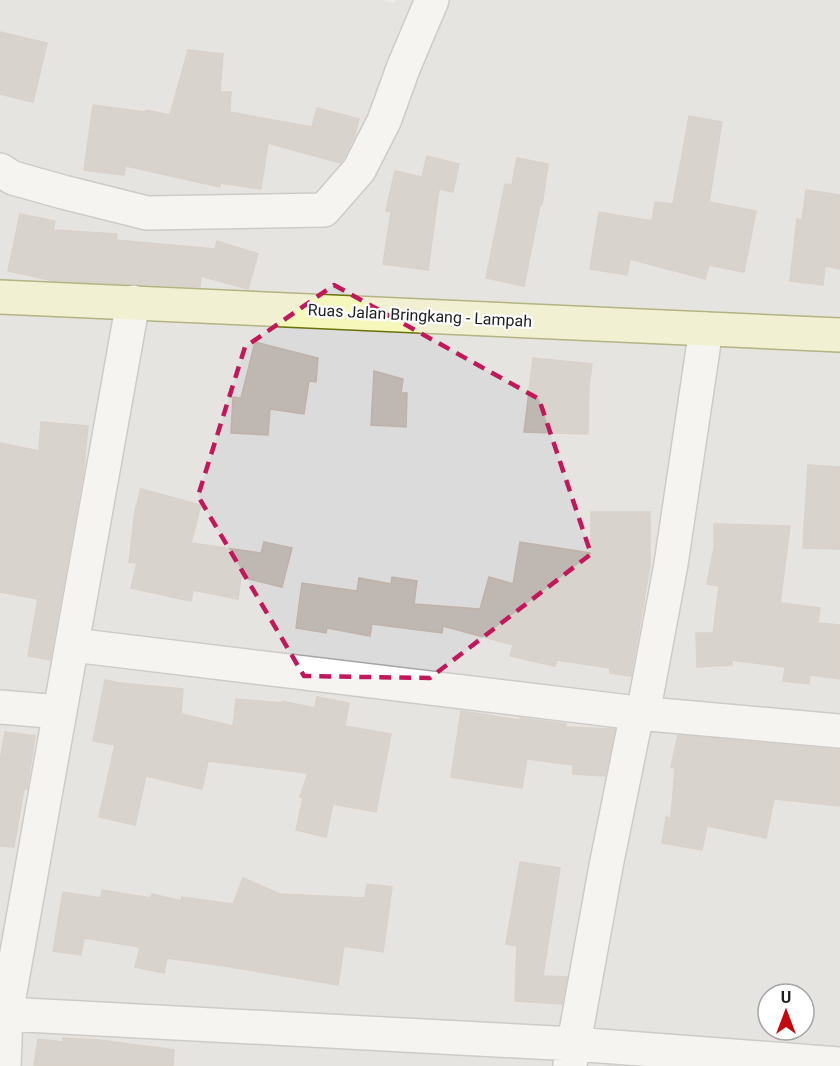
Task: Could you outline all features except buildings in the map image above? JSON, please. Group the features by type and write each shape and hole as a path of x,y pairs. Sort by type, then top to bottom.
{"main road":[{"name":"Ruas Jalan Bringkang - Lampah","path":"0,297 840,335"}],"street":[{"path":"0,170 13,178 147,213 324,210 359,170 384,120 432,0"},
{"path":"4,1066 3,1014 73,645 133,302"},
{"path":"572,1055 606,867 671,564 706,329"},
{"path":"73,645 640,713 840,731"},
{"path":"0,707 60,712"},
{"path":"3,1014 572,1055 840,1064"}],"highlighted area":[{"path":"334,285 539,399 591,554 430,678 304,676 198,496 245,347"}],"shaded area":[{"path":"0,0 382,0 394,3 395,0 840,0 840,1066 0,1066"}]}
